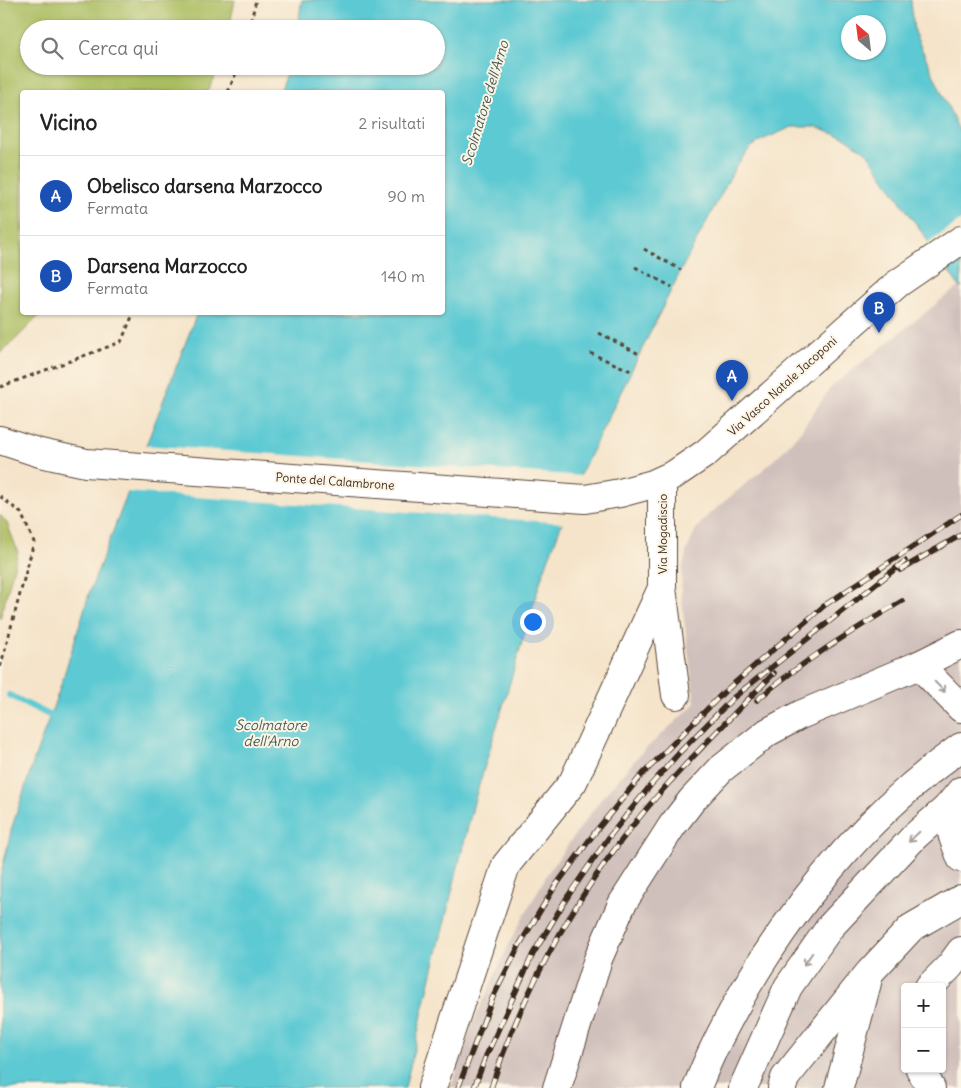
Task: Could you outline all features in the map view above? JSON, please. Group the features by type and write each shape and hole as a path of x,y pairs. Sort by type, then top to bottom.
{"main road":[{"name":"Via Vasco Natale Jacoponi","path":"585,499 643,488 674,474 719,443 897,284 961,240"},
{"name":"Ponte del Calambrone","path":"0,440 86,463 585,499"},
{"name":"Via Mogadiscio","path":"662,480 662,588 676,695"},
{"path":"432,1088 506,865 573,782 662,588"},
{"path":"557,1088 598,959 622,904 672,826 692,800 721,769 768,732 800,715 919,665 961,644"},
{"path":"919,665 961,708"},
{"path":"697,1088 715,1046 734,1009 778,935 800,904 858,836 921,777 961,747"},
{"path":"954,799 953,837 961,858"},
{"path":"743,1088 788,987 830,927 915,836 954,799"},
{"path":"782,1088 784,1078 869,973 910,928 961,899"},
{"path":"933,983 950,966 961,951"},
{"path":"839,1088 869,973"},
{"path":"923,1073 932,1088"}],"path":[{"path":"251,20 256,0"},
{"path":"229,90 235,75"},
{"path":"644,249 680,270"},
{"path":"635,267 672,287"},
{"path":"0,387 121,342 133,315"},
{"path":"599,333 639,354"},
{"path":"590,352 631,372"},
{"path":"0,496 21,512 34,542 0,668"}],"shaded area":[{"path":"959,286 961,289 961,1088 451,1088 472,1025 511,940 547,874 601,799 642,752 695,704 681,595 682,571 687,550 696,529 708,515 765,468 800,432 831,387"}],"green space":[{"path":"0,0 235,0 231,20 20,20 20,75 215,75 209,90 20,90 20,315 40,315 0,353"},
{"path":"0,515 7,523 18,552 0,619"}],"water":[{"name":"Scolmatore dell'Arno","path":"302,0 911,0 914,32 961,135 961,289 867,153 846,138 814,127 792,127 762,140 750,148 735,168 681,270 579,477 541,579 474,802 405,1088 0,1088 0,878 12,827 60,688 90,591 196,315 445,315 445,90 281,90 287,75 445,75 445,20 299,20"}],"pier":[{"path":"961,220 961,259 945,270 927,244"},
{"path":"144,445 582,476 564,523 125,492"}],"waterway":[{"path":"9,695 57,719"}],"railway":[{"path":"458,1088 492,999 520,944 554,888 596,831 640,777 724,692 825,605 961,515"},
{"path":"900,570 961,535"},
{"path":"474,1088 486,1056 533,954 568,896 609,837 650,786 679,753 733,698 905,561"},
{"path":"757,700 809,660 902,601"},
{"path":"491,1088 505,1048 540,970 560,933 606,861 659,794 774,673"}],"place":[{"name":"Darsena Marzocco","path":"879,333"},
{"name":"Obelisco darsena Marzocco","path":"732,401"}]}
